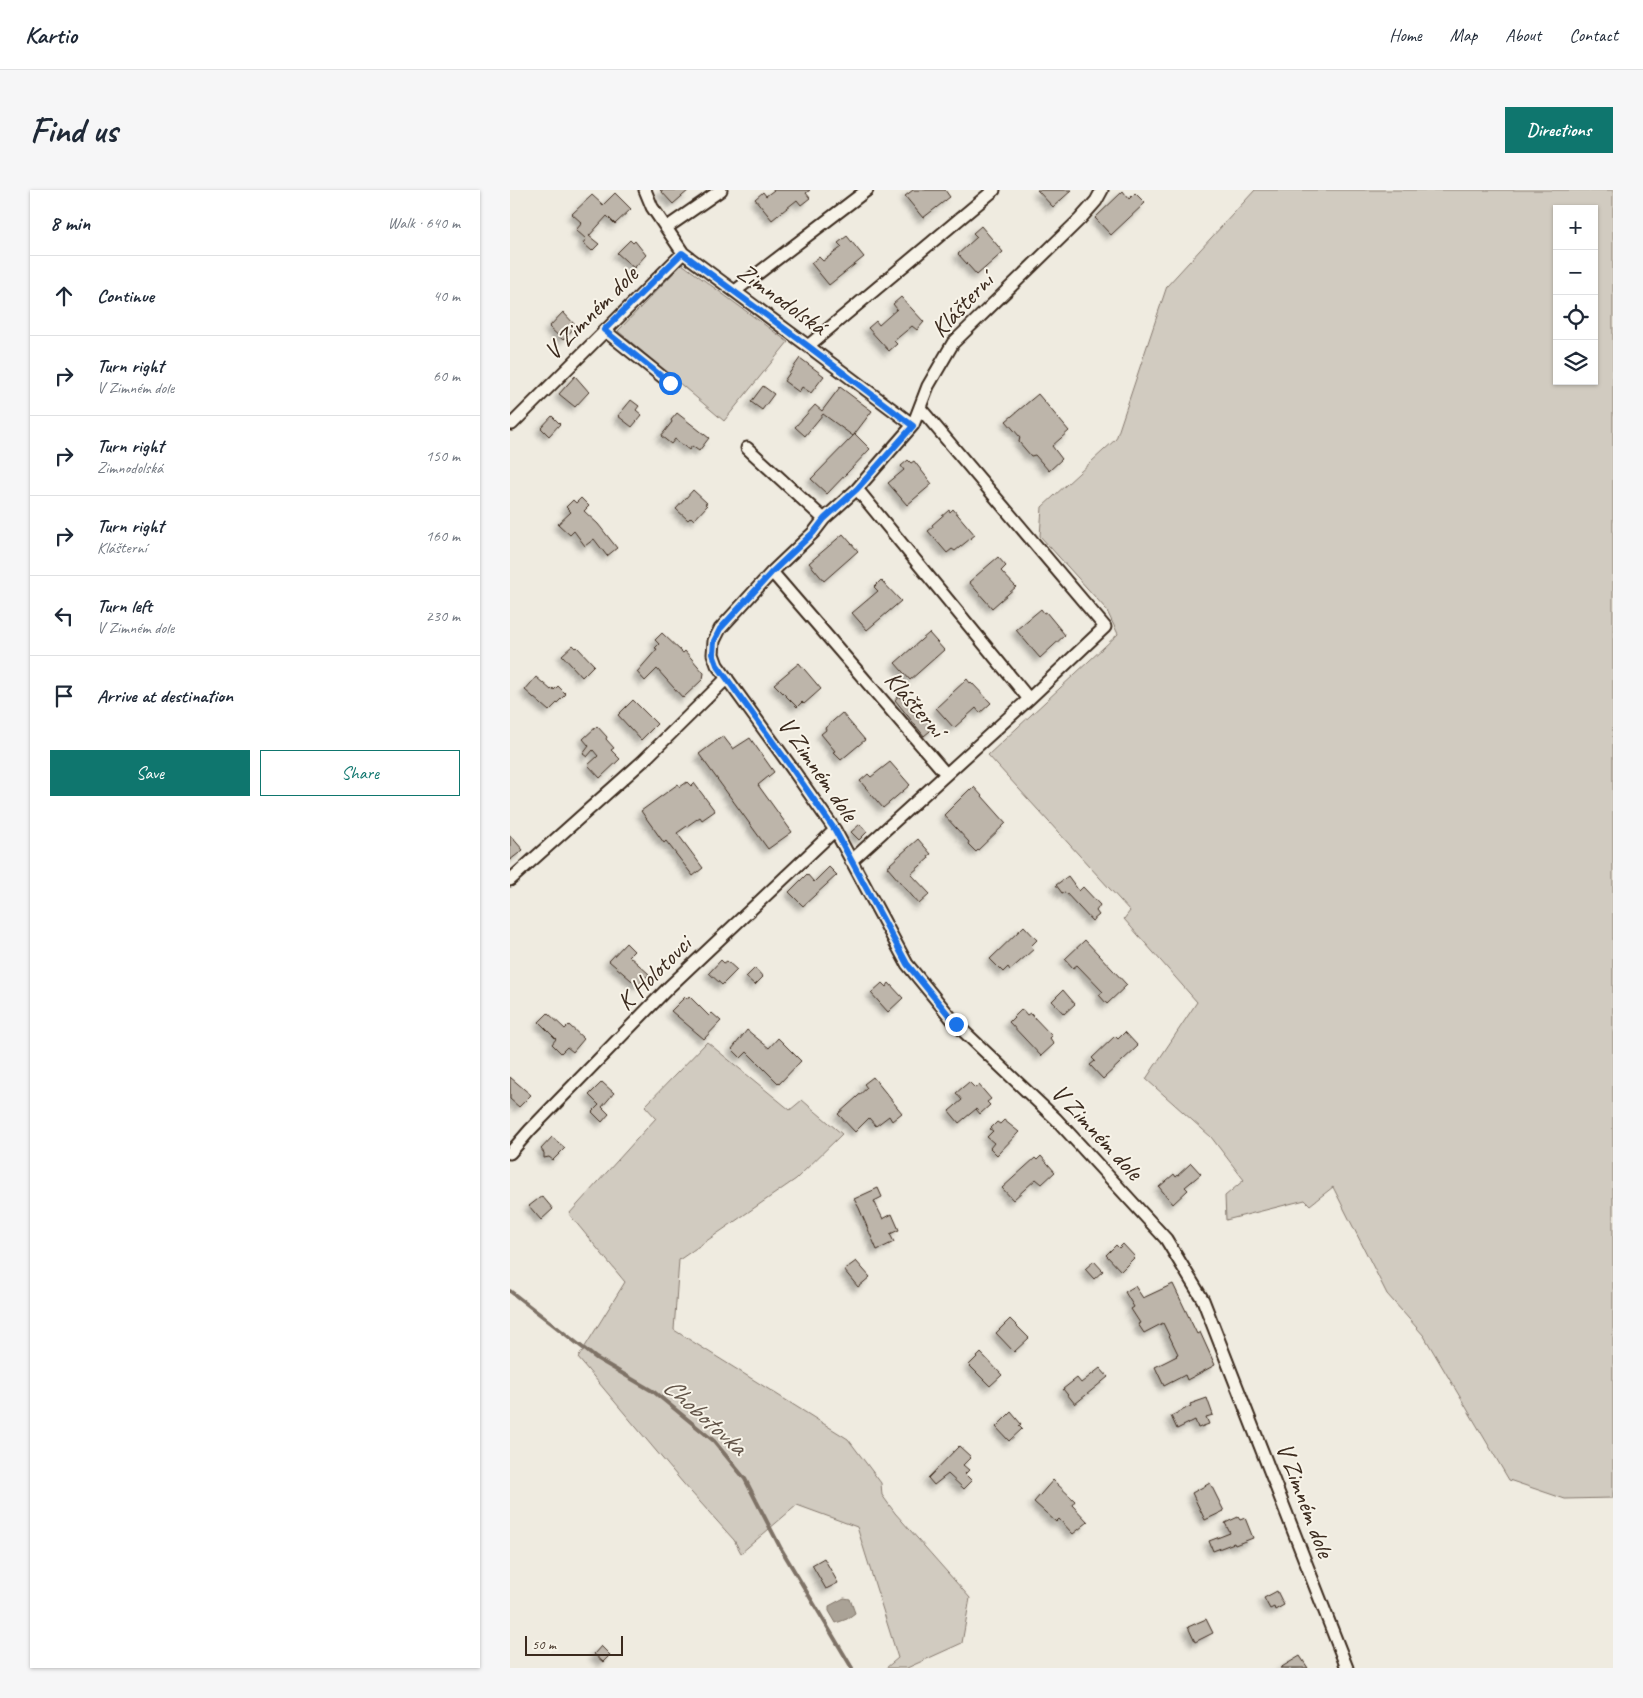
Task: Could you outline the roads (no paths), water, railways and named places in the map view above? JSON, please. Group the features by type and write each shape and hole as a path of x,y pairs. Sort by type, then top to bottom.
{"street":[{"name":"Zimnodolská","path":"645,190 652,207 682,253 913,426"},
{"path":"666,228 722,190"},
{"path":"735,291 867,190"},
{"path":"808,346 994,190"},
{"name":"Klášterní","path":"713,654 714,641 720,629 772,572 814,532 824,519 857,489 913,426 928,386 953,343 1080,219 1096,201 1102,190"},
{"name":"V Zimném dole","path":"510,423 512,424 682,253"},
{"path":"604,330 670,383"},
{"path":"851,861 1105,627 920,408"},
{"path":"747,448 824,519"},
{"path":"857,489 1029,699"},
{"name":"Klášterní","path":"772,572 946,774"},
{"name":"V Zimném dole","path":"713,654 717,665 835,830 907,964 956,1024 1056,1119 1166,1239 1203,1300 1347,1668"},
{"path":"510,880 643,761 727,678"},
{"name":"K Holotovci","path":"510,1153 669,987 835,830"}],"waterway":[{"name":"Chobotovka","path":"510,1291 596,1358 654,1392 714,1441 745,1479 780,1547 852,1668"}]}
